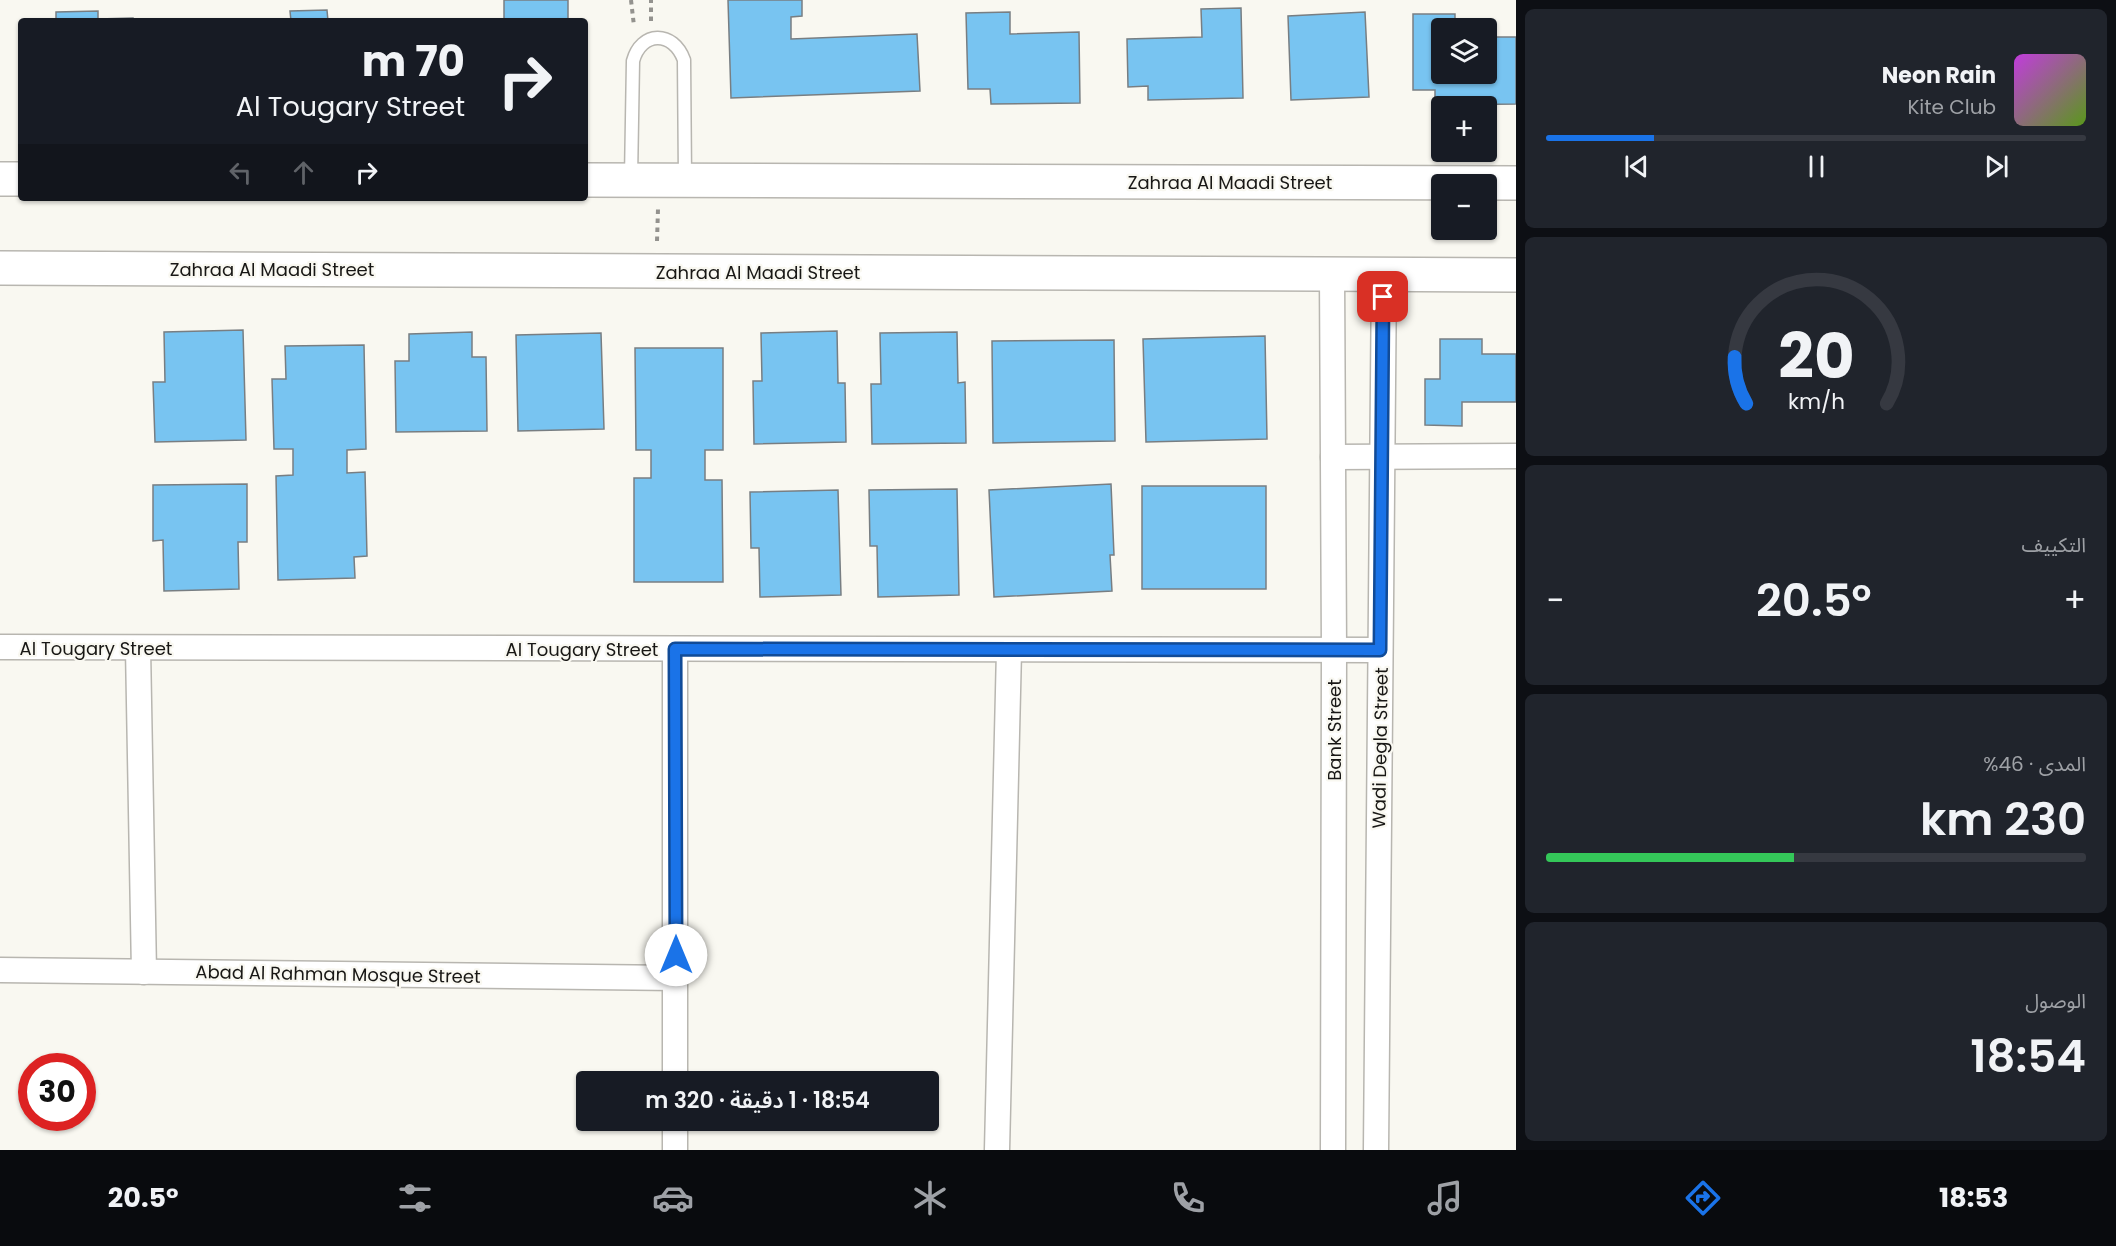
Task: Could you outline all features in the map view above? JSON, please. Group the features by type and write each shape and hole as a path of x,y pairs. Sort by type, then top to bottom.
{"main road":[{"path":"0,179 18,179"},
{"name":"Zahraa Al Maadi Street","path":"588,180 1516,183"},
{"name":"Zahraa Al Maadi Street","path":"0,268 1516,275"}],"street":[{"name":"Bank Street","path":"1332,274 1333,1150"},
{"name":"Wadi Degla Street","path":"1376,1150 1384,274"},
{"path":"1333,457 1516,456"},
{"name":"Al Tougary Street","path":"0,647 1380,650"},
{"path":"138,648 144,972"},
{"path":"675,649 675,1071"},
{"path":"997,1150 1009,650"},
{"name":"Abad Al Rahman Mosque Street","path":"0,970 676,978"},
{"path":"675,1131 675,1150"}],"lane":[{"path":"660,38 676,45 684,60 659,180 633,62 642,44 651,39 660,38"}],"path":[{"path":"656,271 659,180"}],"building":[{"path":"504,0 568,0 568,18 504,18"},
{"path":"728,0 802,0 802,16 791,17 791,39 917,34 920,91 731,98"},
{"path":"1241,8 1243,98 1148,100 1148,86 1128,87 1127,39 1202,37 1201,9"},
{"path":"327,10 328,18 291,18 290,11"},
{"path":"98,11 98,18 56,18 56,12"},
{"path":"1010,12 1010,34 1079,32 1080,103 991,104 990,89 968,89 966,13"},
{"path":"1365,12 1369,97 1291,100 1288,16"},
{"path":"1413,14 1455,14 1455,18 1431,18 1431,84 1497,84 1497,37 1516,37 1516,104 1497,104 1497,96 1435,96 1435,90 1413,90"},
{"path":"243,330 246,440 155,442 153,382 165,382 164,332"},
{"path":"837,331 838,383 845,383 846,442 754,444 753,381 762,381 761,333"},
{"path":"472,332 472,357 486,357 487,431 396,432 395,361 409,361 409,334"},
{"path":"957,332 958,383 965,382 966,443 872,444 871,384 881,384 880,333"},
{"path":"601,333 604,429 518,431 516,335"},
{"path":"1265,336 1267,439 1146,442 1143,339"},
{"path":"1440,339 1482,339 1482,354 1516,354 1516,402 1462,402 1462,426 1425,425 1425,379 1440,379"},
{"path":"1114,340 1115,441 993,443 992,341"},
{"path":"364,345 366,449 347,450 347,473 365,472 367,556 354,557 355,578 278,580 276,476 293,475 293,449 274,449 272,379 286,379 285,346"},
{"path":"635,348 723,348 723,450 705,450 705,480 722,480 723,582 634,582 634,478 651,478 651,450 636,450"},
{"path":"247,484 247,542 238,542 239,589 164,591 163,540 153,541 153,485"},
{"path":"1111,484 1114,555 1110,555 1112,591 994,597 989,490"},
{"path":"1142,486 1266,486 1266,589 1142,589"},
{"path":"957,489 959,595 878,597 877,546 870,546 869,490"},
{"path":"838,490 841,595 760,597 759,548 751,548 750,492"}],"route":[{"path":"676,955 675,649 1380,650 1383,297"}]}
